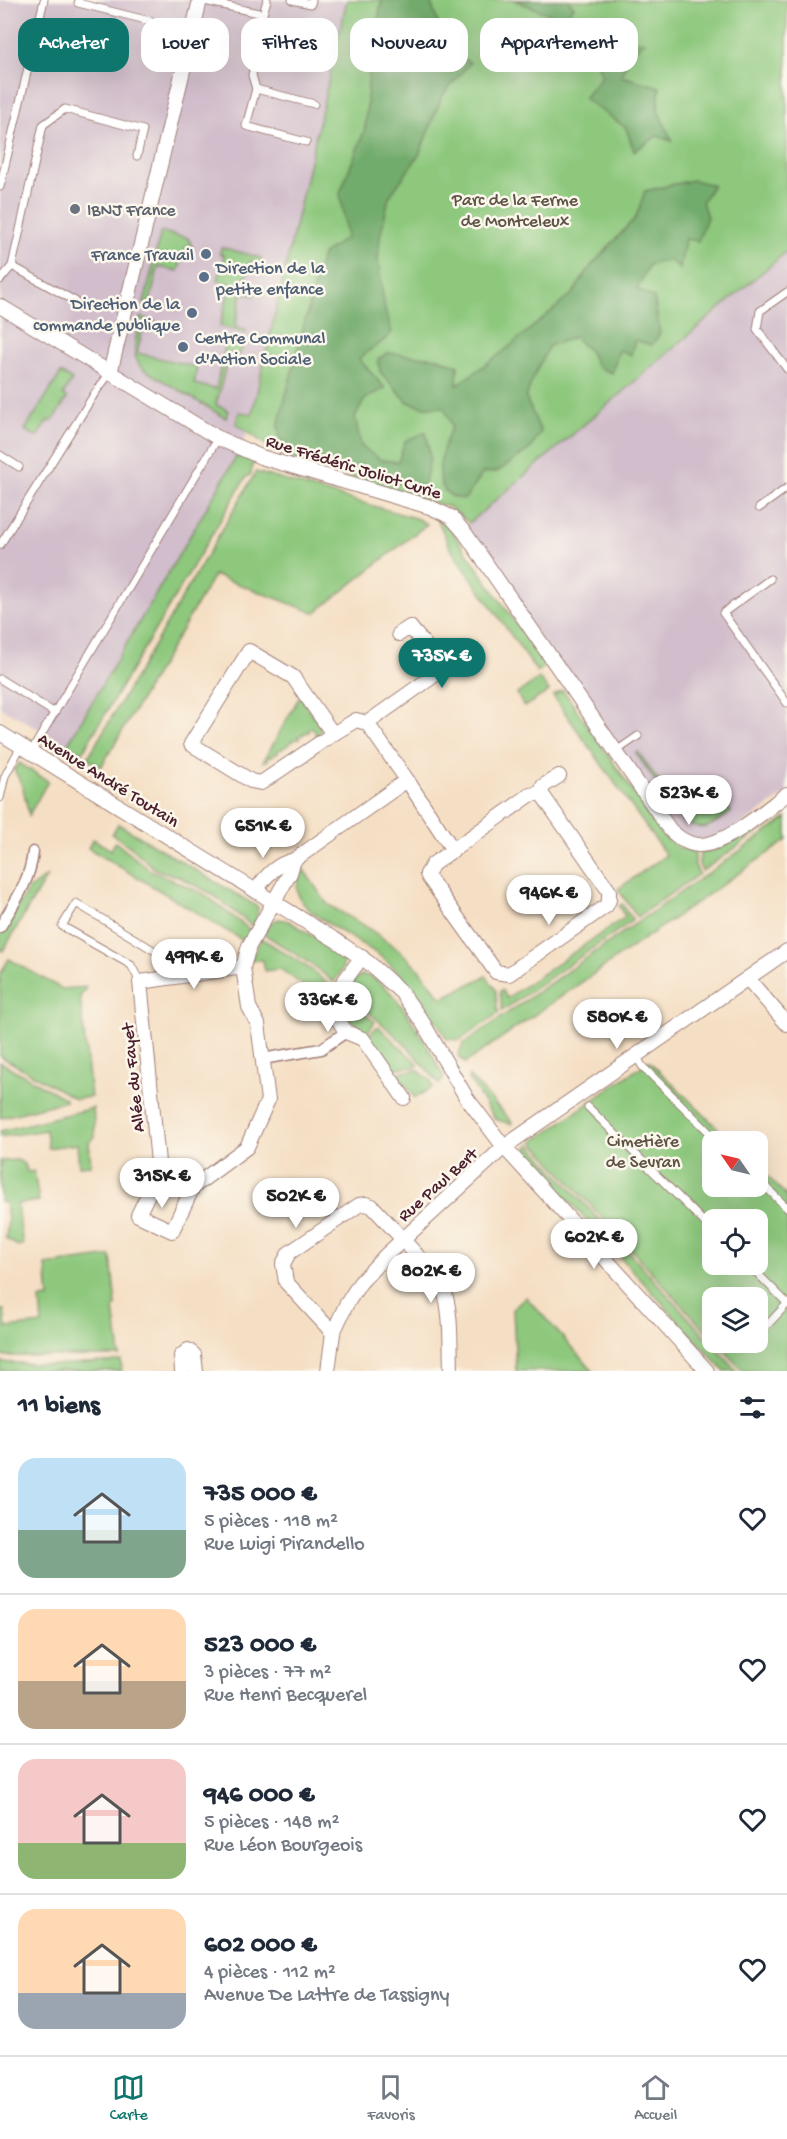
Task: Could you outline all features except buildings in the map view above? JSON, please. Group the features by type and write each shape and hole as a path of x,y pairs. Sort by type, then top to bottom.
{"street":[{"path":"110,372 200,0"},
{"name":"Rue Frédéric Joliot Curie","path":"0,306 218,438 261,457 430,507 451,517 465,532 670,830 682,841 698,845 716,843 787,794"},
{"path":"367,723 432,676 435,671 434,659 410,627"},
{"path":"333,734 294,677 249,651 191,744 251,781 261,783 356,720 367,723 453,850"},
{"name":"Avenue André Toutain","path":"0,733 362,957 390,981 413,1007 466,1097 504,1147 707,1371"},
{"path":"540,793 543,786 559,776"},
{"path":"256,891 264,877 284,862 294,860 407,780"},
{"path":"540,793 610,895 606,906 509,974 501,974 492,969 427,874 430,867 453,850 530,795 540,793"},
{"path":"0,927 24,889 33,852"},
{"path":"193,1187 159,1172 138,1215 172,1231 193,1187 247,1147 268,1100 258,1024 249,1007 243,967 249,946 290,873 294,860"},
{"name":"Rue Paul Bert","path":"328,1371 333,1333 346,1305 360,1283 504,1147 787,951"},
{"path":"362,957 338,988 331,1003 335,1017 346,1032 363,1039 404,1098"},
{"path":"140,982 243,967"},
{"path":"748,979 787,1024"},
{"name":"Allée du Fayet","path":"140,982 159,1172"},
{"path":"262,1059 321,1049 346,1032"},
{"path":"333,1333 286,1282 283,1264 289,1253 359,1205 366,1204 372,1206 404,1239 443,1288 449,1326 451,1371"},
{"path":"182,1371 181,1356 188,1350 194,1355 196,1371"}],"lane":[{"path":"0,187 44,0"},
{"path":"79,0 78,3 141,19"},
{"path":"200,0 263,14"},
{"path":"267,0 252,75 256,90 246,126 306,142"},
{"path":"292,0 311,4 312,0"},
{"path":"256,90 314,104"},
{"path":"0,280 12,266 43,125 65,109 143,130 137,156"},
{"path":"12,266 75,301"},
{"path":"787,292 760,311 757,329 787,369"},
{"path":"0,545 110,372"},
{"path":"0,798 5,776 55,713 218,438"},
{"path":"0,455 20,467"},
{"path":"759,508 787,488"},
{"path":"770,579 723,613 787,704"},
{"path":"0,679 55,713"},
{"path":"615,752 638,736"},
{"path":"140,982 131,965 63,926 76,903 193,974"},
{"path":"636,1055 642,1066 708,1131"},
{"path":"588,1107 702,1220"},
{"path":"768,1189 787,1208"},
{"path":"759,1275 787,1303 768,1324"}],"shaded area":[{"path":"0,0 347,0 338,39 338,18 241,18 241,72 330,72 248,431 237,456 67,745 0,707"},
{"path":"787,251 787,793 715,843 682,841 462,529"}],"green space":[{"name":"Parc de la Ferme de Montceleux","path":"347,0 787,0 787,251 469,523 449,507 284,457 236,424 239,412 252,414 330,72 338,72 338,39"},
{"path":"382,0 430,0 436,18 378,18"},
{"path":"514,0 568,0 574,7 562,18"},
{"path":"369,72 462,72 442,96 419,155 389,197 380,237 378,260 385,310 392,332 359,359 385,388 365,399 355,417 361,446 381,460 398,462 405,441 426,432 430,458 424,488 349,472 289,450 280,438 278,426 322,255 347,237 340,193 365,129"},
{"path":"600,72 623,72 621,76 660,87 658,110 672,141 657,136 634,151 626,128 584,98 602,76"},
{"path":"693,180 713,185 702,202 707,217 698,241 685,239 680,269 669,260 649,265 637,289 654,298 660,333 652,345 635,340 631,355 619,350 612,373 597,367 590,352 574,337 549,346 526,398 541,432 530,449 497,472 483,473 465,499 453,496 445,490 441,481 441,459 452,426 444,407 424,407 408,402 380,372 378,359 388,353 438,358 458,366 457,385 504,351 573,293 591,266 636,217 645,191"},
{"path":"161,232 188,238 193,248 187,246 178,271 158,267 150,302 159,304 159,307 144,304"},
{"path":"221,247 261,258 261,263 250,261 244,284 256,287 255,289 218,281 224,255 220,254"},
{"path":"230,287 255,293 254,296 242,293 235,327 246,330 245,333 220,326"},
{"path":"141,317 156,322 154,324 144,322 137,353 197,367 194,384 216,389 225,346 228,344 242,347 240,355 229,353 216,405 228,410 226,418 143,369 138,363 135,351"},
{"path":"61,373 72,380 63,395 67,398 52,422 48,420 37,437 25,430"},
{"path":"237,456 253,463 251,474 246,477 82,753 67,745"},
{"path":"256,472 418,519 427,524 315,613 214,575 101,767 87,759"},
{"path":"436,516 449,527 546,666 537,672 450,548"},
{"path":"539,678 549,691 524,707 517,694"},
{"path":"563,690 665,837 679,848 695,852 695,865 699,874 637,917 618,889 666,855 553,696"},
{"path":"300,696 321,728 317,740 314,728 309,729 309,732 298,736 299,739 288,743 288,746 278,750 278,753 263,762"},
{"path":"638,752 681,813 693,804 701,805 722,789 731,803 727,806 731,812 713,824 702,827 696,827 682,820 636,753"},
{"path":"19,763 48,781 29,815 22,784 14,770"},
{"path":"787,802 787,812 702,871 699,864 700,853 722,848"},
{"path":"787,818 787,840 465,1063 458,1056 463,1044"},
{"path":"118,824 258,907 257,918 252,926 212,894 177,876 155,869 112,834"},
{"path":"93,839 111,850 115,842 150,870 204,894 250,930 244,941 88,848"},
{"path":"304,870 327,904 368,928 399,950 417,967 442,998 486,976 496,990 499,1013 460,1040 447,1039 418,994 400,974 372,950 306,907 297,888"},
{"path":"47,876 3,951 0,949 0,934 28,890"},
{"path":"622,904 633,920 502,1011 500,991 502,990 507,998 625,917 619,906"},
{"path":"279,919 289,921 339,953 343,965 341,972 333,982 314,966 264,934 270,923"},
{"path":"261,938 312,970 330,986 321,998 280,969 265,971 263,960 251,960"},
{"path":"9,959 62,989 86,987 80,997 91,1097 75,1099 0,1056 0,974"},
{"path":"362,975 374,978 398,1001 444,1077 439,1084 408,1047 345,991 354,979"},
{"path":"342,995 375,1022 367,1033 342,1013 339,1007"},
{"path":"378,1026 418,1064 417,1067 394,1068 368,1036"},
{"name":"Cimetière de Sevran","path":"649,1061 721,1131 702,1131 702,1197 768,1197 768,1177 787,1196 787,1371 743,1371 726,1353 768,1353 768,1287 702,1287 702,1327 533,1142"},
{"path":"0,1062 64,1098 66,1101 0,1118"},
{"path":"418,1070 431,1081 433,1088 415,1098 398,1074"},
{"path":"469,1076 512,1122 511,1124 495,1119 468,1078"},
{"path":"93,1108 95,1137 89,1142 91,1165 79,1166 77,1144 48,1148 46,1130 0,1137 0,1131"},
{"path":"530,1144 702,1333 702,1347 529,1157 526,1149"},
{"path":"17,1160 23,1163 28,1172 34,1171 39,1201 17,1204 23,1245 18,1246 6,1239 8,1219 5,1203 0,1202 0,1161"},
{"path":"111,1256 120,1356 0,1356 0,1310 4,1310 6,1328 42,1324 40,1299 49,1298 46,1265"},
{"path":"526,1297 593,1371 516,1371 513,1309"},
{"path":"708,1353 721,1353 737,1371 724,1371"},
{"path":"121,1361 122,1371 0,1371 0,1362 54,1365"}],"place":[{"name":"IBNJ France","path":"75,209"},
{"name":"France Travail","path":"206,254"},
{"name":"Direction de la petite enfance","path":"204,277"},
{"name":"Direction de la commande publique","path":"192,313"},
{"name":"Centre Communal d'Action Sociale","path":"183,347"}]}
